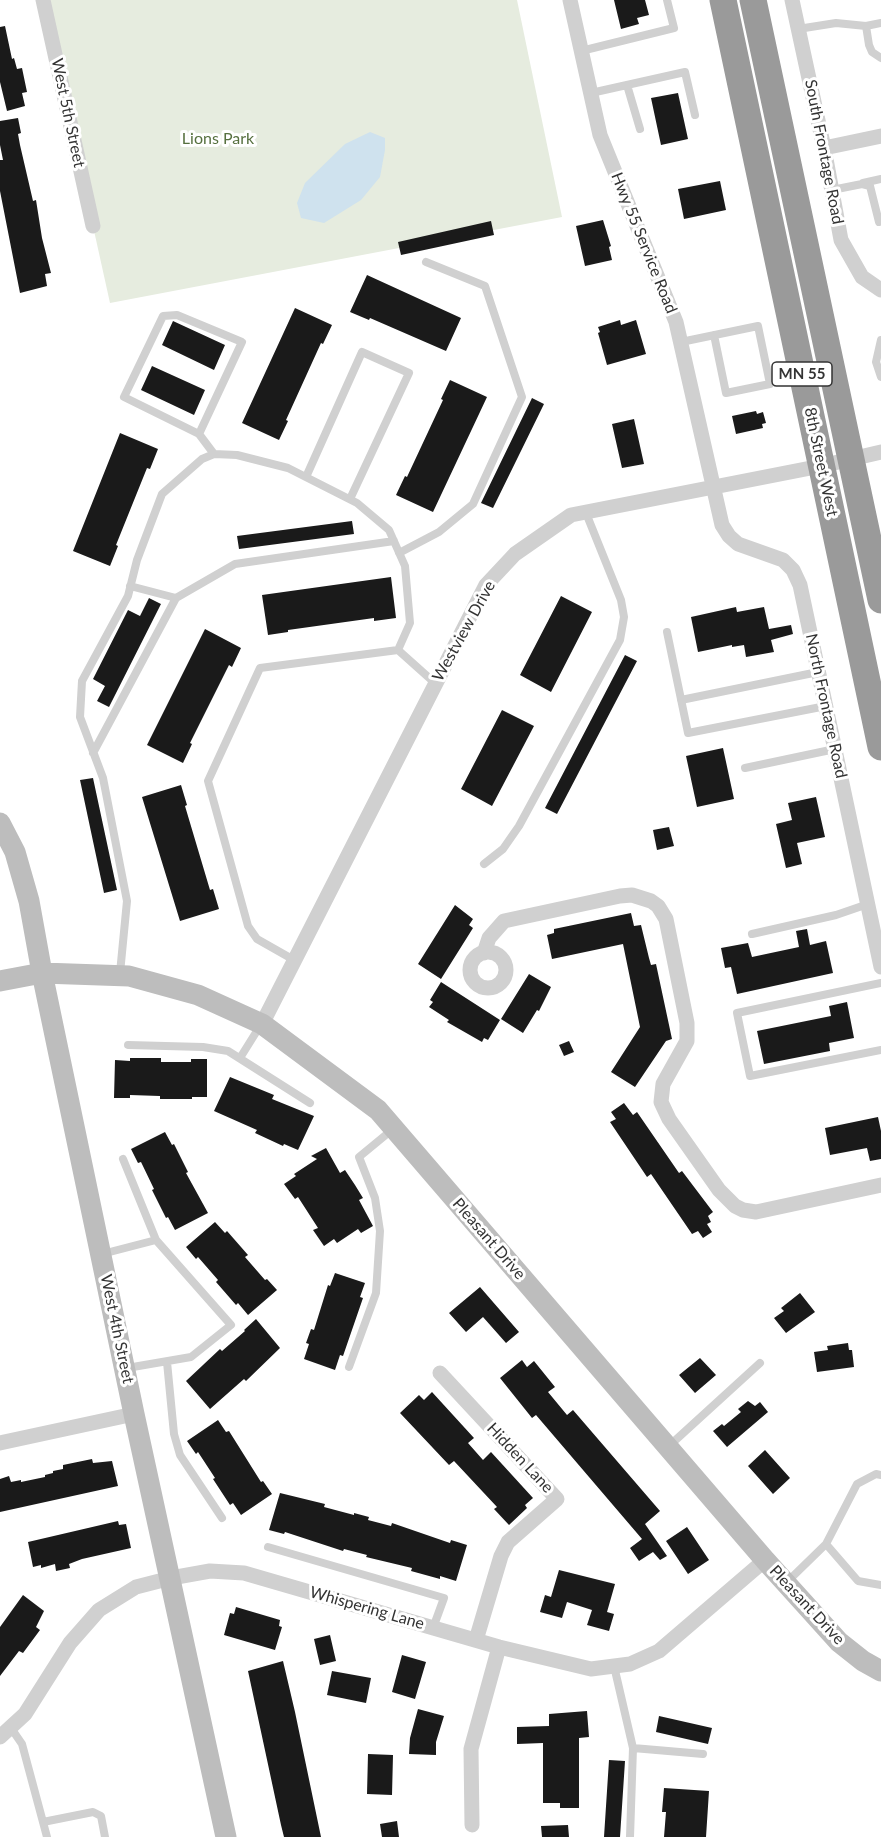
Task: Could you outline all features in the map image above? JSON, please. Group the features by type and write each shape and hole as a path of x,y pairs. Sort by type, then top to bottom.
{"highway":[{"name":"8th Street West","path":"723,0 881,747"},
{"name":"8th Street West","path":"753,0 881,600"}],"street":[{"name":"West 5th Street","path":"43,0 93,226"},
{"name":"Hwy 55 Service Road","path":"570,0 600,135 676,322 712,488"},
{"name":"South Frontage Road","path":"792,0 841,240 862,277 881,290"},
{"path":"824,148 881,136"},
{"name":"Westview Drive","path":"262,1024 486,585 515,554 571,515 822,466 881,452"},
{"name":"North Frontage Road","path":"712,488 722,525 729,536 738,544 783,560 793,570 800,585 881,967"},
{"name":"West 4th Street","path":"0,823 15,852 29,901 134,1414 226,1837"},
{"path":"484,953 489,938 504,921 620,896 633,895 651,900 666,919 687,1023 687,1041 663,1084 661,1102 669,1119 719,1190 735,1206 756,1212 881,1185"},
{"name":"Pleasant Drive","path":"0,981 42,973 129,976 198,995 262,1024 378,1110 765,1560 839,1642 863,1661 881,1671"},
{"name":"Hidden Lane","path":"440,1373 557,1499 508,1542 501,1556 476,1640"},
{"path":"0,1443 134,1414"},
{"name":"Whispering Lane","path":"6,1733 26,1714 70,1643 99,1610 136,1587 171,1578 210,1571 244,1573 499,1647 591,1669 630,1664 659,1651 765,1560"},
{"path":"472,1825 471,1749 499,1647"}],"lane":[{"path":"581,51 674,28 667,0"},
{"path":"798,28 836,24 866,26 881,23"},
{"path":"866,26 868,45 872,52 881,58"},
{"path":"591,93 685,72 695,115"},
{"path":"627,85 640,129"},
{"path":"832,190 881,179"},
{"path":"862,184 870,186 879,222"},
{"path":"399,553 439,532 473,504 522,397 485,286 426,262"},
{"path":"199,434 242,342 177,315 163,316 124,397 199,434 214,454"},
{"path":"681,342 714,335 758,326 770,384 726,393 714,335"},
{"path":"881,340 876,362 881,377"},
{"path":"306,477 362,352 409,373 350,499"},
{"path":"119,976 127,901 103,778 80,717 82,681 128,596 137,560 162,494 202,459 214,454 237,455 288,468 357,503 389,530 405,566 410,623 398,650"},
{"path":"484,864 503,849 519,826 621,640 624,617 621,600 586,513"},
{"path":"93,753 176,598 235,564 394,541"},
{"path":"130,586 176,598"},
{"path":"667,632 688,733 826,706"},
{"path":"294,960 257,939 248,926 208,780 260,668 398,650 436,684"},
{"path":"681,699 818,672"},
{"path":"745,768 835,749"},
{"path":"752,934 836,915 868,904"},
{"path":"881,983 737,1013 750,1076 881,1050"},
{"path":"240,1058 262,1024"},
{"path":"128,1046 203,1047 228,1051 310,1103"},
{"path":"349,1367 376,1293 380,1231 375,1198 359,1157 394,1128"},
{"path":"123,1159 156,1240 231,1325 191,1357 125,1368"},
{"path":"102,1254 156,1240"},
{"path":"167,1362 174,1434 180,1455 222,1518"},
{"path":"668,1447 760,1363"},
{"path":"786,1583 826,1544 857,1484 876,1474 881,1475"},
{"path":"826,1544 858,1581 881,1585"},
{"path":"268,1547 444,1598 433,1628"},
{"path":"614,1666 633,1748 630,1837"},
{"path":"6,1733 22,1744 47,1837"},
{"path":"633,1748 703,1754"},
{"path":"43,1822 93,1812 101,1816 105,1837"}],"green space":[{"name":"Lions Park","path":"43,0 517,0 562,217 110,303"}],"water":[{"path":"370,132 385,138 380,177 361,200 324,223 301,218 297,203 305,183 345,144"}],"building":[{"path":"614,0 645,0 649,15 637,18 639,24 621,29"},
{"path":"5,26 12,59 14,58 17,69 22,68 27,92 22,93 25,106 7,111 0,82 0,27"},
{"path":"678,93 688,139 661,145 651,98"},
{"path":"18,118 21,133 18,134 20,145 33,201 36,200 51,273 45,274 47,286 20,293 0,191 0,160 3,160 0,145 0,121"},
{"path":"720,181 726,210 684,219 678,189"},
{"path":"603,220 611,246 609,247 612,260 585,266 576,226"},
{"path":"491,221 494,235 401,255 398,242"},
{"path":"367,275 461,318 446,351 370,318 369,320 350,312"},
{"path":"295,308 332,325 323,344 321,343 279,440 242,423"},
{"path":"620,320 621,325 636,320 646,354 607,365 598,327"},
{"path":"173,321 225,345 214,370 162,345"},
{"path":"152,366 205,390 194,415 141,390"},
{"path":"450,380 487,397 433,512 396,495 405,476 407,477"},
{"path":"532,398 544,404 493,508 481,503"},
{"path":"756,411 757,414 763,412 766,423 762,424 763,428 736,434 732,416"},
{"path":"634,419 644,464 622,468 612,424"},
{"path":"120,433 158,449 150,469 147,468 116,545 118,546 110,566 73,551"},
{"path":"352,521 354,534 239,549 237,536"},
{"path":"391,577 396,618 374,621 374,618 268,635 262,595"},
{"path":"561,596 592,612 551,692 520,675"},
{"path":"149,598 161,604 109,707 97,701 105,686 93,679 128,610 140,616"},
{"path":"736,607 737,612 764,607 769,629 791,625 793,634 771,640 774,652 746,657 744,645 732,647 732,645 698,652 691,617"},
{"path":"205,629 241,648 232,667 229,665 190,743 192,744 183,763 147,745"},
{"path":"625,655 637,661 557,814 545,808"},
{"path":"502,710 534,726 492,806 461,789"},
{"path":"723,748 734,799 697,807 686,756"},
{"path":"93,778 117,890 104,893 80,780"},
{"path":"181,785 210,890 213,889 219,909 180,921 142,797"},
{"path":"816,797 825,837 797,843 802,864 786,868 776,824 792,820 788,803"},
{"path":"669,827 674,846 657,850 653,830"},
{"path":"455,905 473,919 469,925 473,928 441,979 418,964"},
{"path":"631,913 634,926 641,925 651,965 656,964 672,1039 666,1041 635,1087 611,1072 640,1027 623,944 552,959 547,935 554,933 554,929"},
{"path":"807,929 810,945 826,941 833,973 737,994 731,967 725,968 721,948 748,943 752,957 799,947 796,931"},
{"path":"529,974 551,987 539,1011 537,1010 523,1033 501,1019"},
{"path":"441,982 500,1020 488,1040 484,1038 482,1042 447,1022 449,1020 429,1007 433,1002 430,1000"},
{"path":"847,1002 854,1038 829,1043 830,1051 764,1064 757,1031 831,1016 829,1006"},
{"path":"569,1041 574,1052 564,1056 559,1045"},
{"path":"130,1058 161,1058 161,1062 191,1062 191,1059 207,1059 207,1097 160,1099 160,1096 130,1095 130,1098 114,1098 115,1060 130,1061"},
{"path":"230,1077 274,1095 272,1099 314,1116 298,1150 255,1133 257,1130 214,1111"},
{"path":"624,1103 633,1115 637,1112 679,1173 682,1171 713,1212 708,1216 711,1222 707,1224 712,1232 703,1238 698,1231 692,1234 651,1174 647,1177 610,1122 616,1119 611,1112"},
{"path":"878,1117 881,1131 881,1159 870,1161 867,1148 830,1155 825,1128"},
{"path":"165,1132 172,1145 174,1144 188,1172 186,1173 208,1213 175,1230 168,1217 166,1218 152,1190 154,1189 141,1162 138,1163 131,1149"},
{"path":"326,1148 340,1173 345,1170 363,1198 359,1200 373,1226 361,1233 358,1229 337,1243 334,1239 324,1246 313,1230 318,1228 298,1197 295,1199 284,1184 296,1176 294,1174 317,1159 311,1156"},
{"path":"215,1222 225,1233 227,1231 248,1255 245,1257 277,1290 248,1315 216,1282 218,1280 198,1257 196,1259 186,1247"},
{"path":"335,1273 365,1283 360,1297 363,1298 343,1356 340,1355 335,1370 304,1359 311,1329 314,1330 328,1285 330,1286"},
{"path":"480,1287 519,1332 506,1343 483,1317 466,1332 449,1313"},
{"path":"800,1293 815,1312 786,1333 774,1318 784,1311 781,1308"},
{"path":"256,1319 280,1348 246,1381 244,1379 210,1409 186,1381"},
{"path":"848,1343 849,1350 852,1350 854,1367 817,1372 814,1352 828,1350 827,1346"},
{"path":"700,1358 716,1375 695,1393 679,1375"},
{"path":"522,1360 527,1367 534,1361 555,1387 548,1392 567,1415 573,1410 660,1511 645,1524 667,1556 660,1560 653,1552 639,1561 630,1548 642,1539 536,1415 532,1418 500,1378"},
{"path":"432,1392 474,1438 468,1443 483,1460 491,1452 533,1498 525,1505 527,1508 509,1525 494,1509 497,1507 454,1461 449,1465 400,1413 419,1395 424,1400"},
{"path":"748,1401 755,1406 760,1402 768,1412 727,1447 713,1431 722,1424 724,1426 741,1412 738,1409"},
{"path":"218,1420 226,1432 229,1431 261,1482 263,1481 272,1494 241,1515 233,1503 230,1505 198,1452 196,1454 187,1441"},
{"path":"765,1450 790,1478 773,1494 748,1466"},
{"path":"92,1459 93,1463 112,1461 118,1486 0,1512 0,1479 9,1476 11,1482 21,1480 21,1482 45,1477 53,1471 63,1469 63,1465"},
{"path":"280,1493 325,1504 324,1507 369,1517 368,1520 391,1526 392,1523 450,1543 451,1540 467,1545 456,1581 411,1571 412,1568 344,1549 343,1551 285,1532 284,1534 269,1530"},
{"path":"118,1521 119,1525 126,1524 131,1548 82,1559 69,1564 70,1568 56,1571 55,1564 41,1568 41,1565 33,1567 28,1542"},
{"path":"687,1527 709,1560 688,1574 666,1541"},
{"path":"559,1570 615,1584 607,1612 614,1614 609,1631 587,1625 592,1610 567,1602 562,1618 540,1612 545,1595 551,1597"},
{"path":"23,1595 44,1611 36,1627 40,1630 23,1653 19,1651 0,1676 0,1627"},
{"path":"236,1607 280,1620 279,1626 282,1627 275,1650 224,1635 230,1613 234,1614"},
{"path":"330,1635 336,1661 320,1665 314,1639"},
{"path":"402,1655 426,1662 415,1699 392,1692"},
{"path":"283,1661 321,1837 284,1837 281,1825 248,1671"},
{"path":"332,1671 371,1678 366,1703 327,1695"},
{"path":"418,1709 444,1716 436,1742 436,1755 409,1754 410,1738"},
{"path":"587,1711 589,1737 579,1738 579,1808 560,1808 560,1803 543,1803 543,1743 517,1744 517,1727 549,1726 549,1714"},
{"path":"659,1716 712,1728 708,1744 656,1732"},
{"path":"368,1754 393,1755 392,1795 367,1794"},
{"path":"609,1760 625,1761 620,1837 604,1837"},
{"path":"664,1788 709,1791 706,1837 664,1837 666,1812 662,1812"},
{"path":"397,1821 399,1837 382,1837 380,1824"},
{"path":"568,1825 569,1837 542,1837 541,1826"}]}
